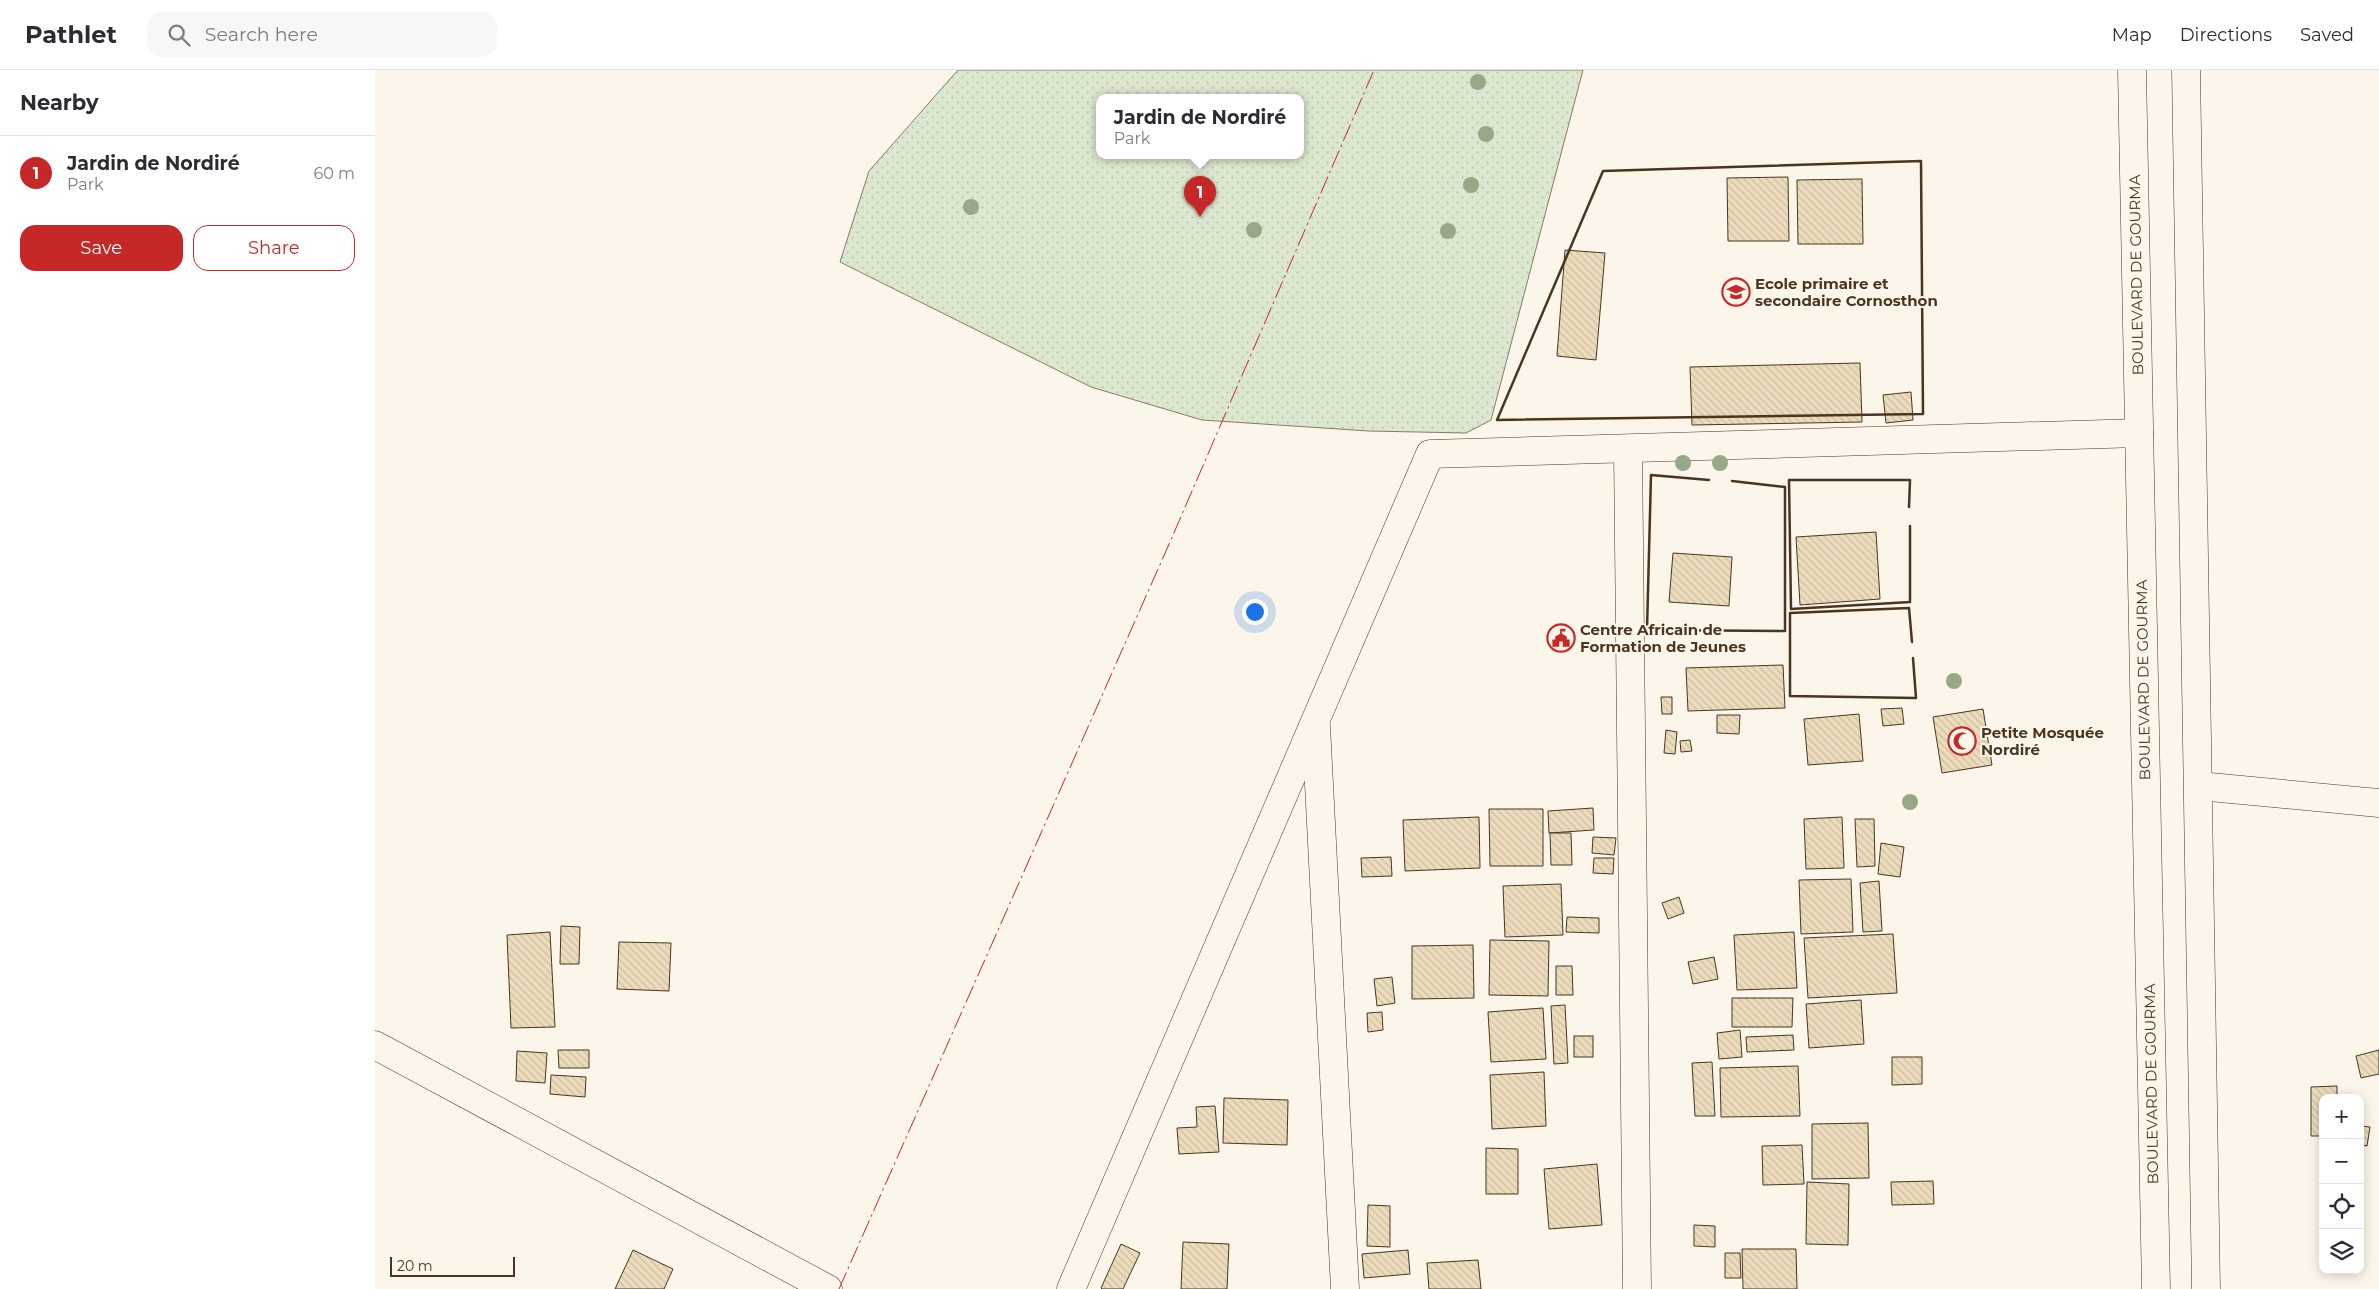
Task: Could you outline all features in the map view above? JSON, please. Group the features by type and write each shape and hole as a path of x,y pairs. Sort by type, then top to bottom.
{"main road":[{"name":"BOULEVARD DE GOURMA","path":"2132,70 2156,1289"},
{"path":"2186,70 2206,1289"},
{"path":"1071,1289 1430,454 2139,433"},
{"path":"1628,449 1637,1289"},
{"path":"1315,721 1345,1289"},
{"path":"2199,786 2379,804"},
{"path":"375,1045 828,1289"}],"green space":[{"path":"958,70 1583,70 1491,420 1466,433 1369,431 1202,420 1091,387 840,262 869,171"}],"building":[{"path":"1788,177 1789,241 1728,241 1727,178"},
{"path":"1862,179 1863,244 1798,244 1797,180"},
{"path":"1565,250 1605,253 1596,360 1557,356"},
{"path":"1860,363 1862,422 1692,425 1690,367"},
{"path":"1911,392 1913,420 1886,423 1883,395"},
{"path":"1876,532 1880,599 1800,605 1796,537"},
{"path":"1673,553 1732,557 1729,606 1669,602"},
{"path":"1783,665 1785,708 1688,711 1686,668"},
{"path":"1661,697 1672,697 1672,714 1662,714"},
{"path":"1902,708 1904,724 1883,726 1881,709"},
{"name":"Petite Mosquée Nordiré","path":"1983,709 1992,765 1942,773 1933,717"},
{"path":"1859,714 1863,761 1808,765 1804,719"},
{"path":"1717,715 1740,715 1739,734 1717,733"},
{"path":"1666,730 1677,732 1675,754 1664,753"},
{"path":"1690,740 1692,751 1681,752 1680,741"},
{"path":"1593,808 1594,830 1549,833 1548,811"},
{"path":"1489,809 1543,809 1543,866 1490,866"},
{"path":"1479,817 1480,868 1405,871 1403,820"},
{"path":"1842,817 1844,868 1806,869 1804,819"},
{"path":"1855,819 1874,819 1875,866 1857,867"},
{"path":"1550,833 1571,833 1572,865 1551,865"},
{"path":"1593,837 1616,838 1614,855 1592,853"},
{"path":"1881,843 1904,847 1900,877 1878,874"},
{"path":"1391,857 1392,876 1362,877 1361,858"},
{"path":"1594,858 1614,858 1613,874 1593,873"},
{"path":"1851,879 1853,932 1801,934 1799,880"},
{"path":"1879,881 1882,931 1863,932 1860,883"},
{"path":"1561,884 1563,935 1505,937 1503,886"},
{"path":"1679,897 1684,913 1668,919 1662,903"},
{"path":"1567,917 1599,918 1599,933 1566,932"},
{"path":"561,926 580,927 579,964 560,964"},
{"path":"550,932 555,1027 511,1028 507,935"},
{"path":"1794,932 1797,988 1737,990 1734,935"},
{"path":"1893,934 1897,993 1808,998 1804,938"},
{"path":"1490,940 1549,941 1548,996 1489,995"},
{"path":"619,942 671,943 669,991 617,989"},
{"path":"1473,945 1474,998 1412,999 1412,946"},
{"path":"1714,957 1718,979 1693,984 1688,962"},
{"path":"1556,966 1572,966 1573,995 1556,995"},
{"path":"1392,977 1395,1003 1377,1006 1374,979"},
{"path":"1732,998 1793,998 1792,1027 1732,1027"},
{"path":"1861,1000 1864,1044 1809,1048 1806,1004"},
{"path":"1565,1005 1568,1063 1554,1064 1551,1006"},
{"path":"1543,1008 1546,1059 1491,1062 1488,1012"},
{"path":"1382,1012 1383,1030 1368,1032 1367,1013"},
{"path":"1740,1030 1742,1057 1719,1059 1717,1033"},
{"path":"1793,1035 1794,1050 1747,1052 1746,1037"},
{"path":"1574,1036 1593,1036 1593,1057 1574,1057"},
{"path":"558,1050 589,1050 589,1068 559,1068"},
{"path":"2379,1050 2379,1074 2361,1078 2356,1056"},
{"path":"517,1051 547,1053 545,1083 516,1081"},
{"path":"1892,1057 1922,1057 1922,1084 1892,1085"},
{"path":"1712,1062 1715,1116 1695,1116 1692,1063"},
{"path":"1798,1066 1800,1116 1721,1117 1720,1068"},
{"path":"1544,1072 1546,1126 1492,1129 1490,1075"},
{"path":"551,1075 586,1077 585,1097 550,1094"},
{"path":"2337,1086 2337,1094 2319,1094 2319,1136 2311,1136 2311,1087"},
{"path":"1224,1098 1288,1100 1287,1145 1223,1143"},
{"path":"1215,1106 1219,1152 1179,1154 1177,1128 1197,1127 1196,1107"},
{"path":"1868,1123 1869,1178 1812,1179 1812,1124"},
{"path":"2364,1126 2370,1127 2367,1146 2364,1146"},
{"path":"1802,1145 1804,1184 1763,1185 1762,1146"},
{"path":"1486,1148 1518,1149 1518,1194 1486,1194"},
{"path":"1597,1164 1602,1225 1549,1229 1544,1169"},
{"path":"1933,1181 1934,1204 1892,1205 1891,1182"},
{"path":"1807,1182 1849,1184 1848,1245 1806,1244"},
{"path":"1368,1205 1390,1206 1390,1247 1367,1246"},
{"path":"1694,1225 1715,1226 1715,1247 1694,1246"},
{"path":"1183,1242 1229,1244 1227,1289 1181,1289"},
{"path":"1121,1244 1140,1253 1123,1289 1102,1289 1101,1288"},
{"path":"1742,1249 1796,1249 1797,1289 1743,1289"},
{"path":"633,1250 673,1269 664,1289 615,1289"},
{"path":"1408,1250 1410,1274 1364,1278 1362,1254"},
{"path":"1725,1253 1740,1253 1741,1278 1725,1278"},
{"path":"1478,1260 1481,1289 1429,1289 1427,1263"}],"wall":[{"path":"1921,161 1923,414 1497,420 1603,171 1921,161"},
{"path":"1709,480 1651,475 1647,630 1785,631 1785,487 1732,481"},
{"path":"1909,507 1910,480 1789,480 1791,609 1910,602 1910,526"},
{"path":"1912,642 1909,608 1790,613 1790,696 1916,698 1913,658"}],"power":[{"path":"839,1289 1170,542 1374,70"}],"place":[{"name":"Jardin de Nordiré","path":"1200,217"},
{"name":"Ecole primaire et secondaire Cornosthon","path":"1736,292"},
{"name":"Centre Africain de Formation de Jeunes","path":"1561,638"},
{"name":"Petite Mosquée Nordiré","path":"1962,741"}]}
